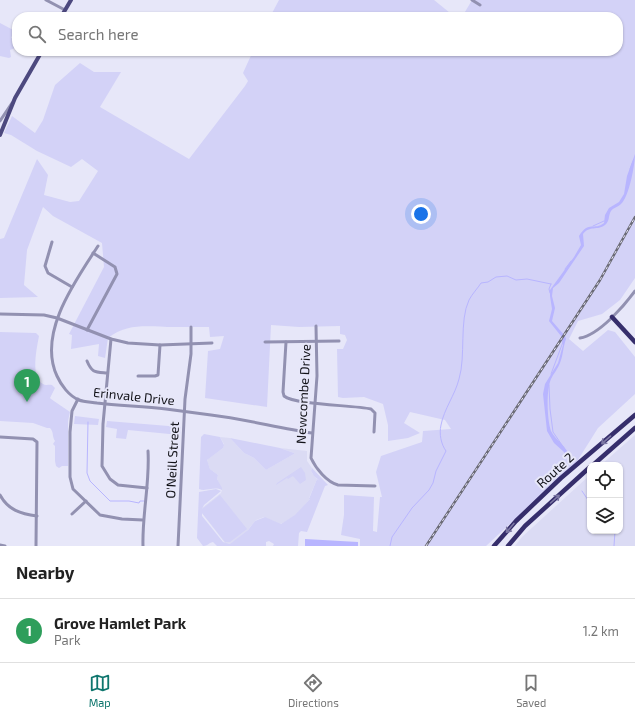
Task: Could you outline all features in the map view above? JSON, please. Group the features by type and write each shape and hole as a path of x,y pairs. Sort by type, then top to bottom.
{"highway":[{"path":"612,317 635,342"},
{"name":"Route 2","path":"494,546 516,521 562,478 635,414"},
{"name":"Route 2","path":"596,462 635,428"},
{"name":"Route 2","path":"508,546 525,526 587,470"}],"main road":[{"path":"65,10 71,0"},
{"path":"0,135 15,98 39,56"}],"street":[{"path":"46,0 65,10"},
{"path":"472,0 480,5"},
{"path":"0,121 15,98"},
{"path":"52,242 45,266 48,273 72,287"},
{"name":"Erinvale Drive","path":"98,246 72,287 57,318 53,335 52,360 59,382 68,391 78,399 105,404 151,407 211,415 312,433"},
{"path":"87,330 117,274 115,267 93,253"},
{"path":"580,338 587,337 612,317 635,290"},
{"path":"0,314 44,315 57,318 111,339 128,343 160,345 192,343 212,344"},
{"name":"Newcombe Drive","path":"316,326 317,364 311,458 328,481 338,485 375,486"},
{"name":"O'Neill Street","path":"178,546 184,412 192,343 191,327"},
{"path":"111,339 107,373 102,466 110,479 118,485 147,488"},
{"path":"265,342 339,341"},
{"path":"286,342 283,394 288,399 371,409 375,413 374,432"},
{"path":"138,376 158,375 160,345"},
{"path":"87,361 91,369 96,372 107,373"},
{"path":"78,399 72,411 71,422 70,477 73,489 97,513 103,516 143,520"},
{"path":"0,437 36,440 36,546"},
{"path":"143,546 143,520 147,488 148,451"},
{"path":"0,495 14,510 27,515 37,516"},
{"path":"72,514 86,501"},
{"path":"0,544 5,546"}],"shaded area":[{"path":"279,0 434,0 449,12 273,12"},
{"path":"472,0 635,0 635,278 620,300 602,314 578,321 569,339 583,351 608,330 615,332 635,357 635,394 598,428 576,463 486,546 360,546 360,539 341,535 344,515 344,495 374,497 373,531 377,532 380,497 382,497 376,472 381,456 422,442 423,431 451,429 445,420 410,412 404,423 420,433 408,438 388,441 388,425 383,404 364,397 338,397 337,349 343,349 347,340 345,335 340,334 340,326 299,327 271,325 267,407 205,398 208,351 220,349 224,336 210,337 209,327 131,327 108,338 105,358 98,356 99,344 71,349 72,335 69,334 104,267 102,243 53,216 43,207 27,250 24,285 38,297 0,298 0,239 4,238 37,159 48,175 44,195 70,202 79,201 98,171 82,159 71,167 37,151 11,135 4,133 12,116 35,133 43,120 55,85 80,63 94,72 121,72 100,107 189,159 248,81 243,73 251,56 623,56 623,12 465,12"},
{"path":"0,23 12,29 12,49 10,50 11,57 0,56"},
{"path":"635,154 631,180 624,200 620,205 611,211 608,222 605,225 588,230 583,234 584,246 559,283 553,288 552,296 555,308 552,321 566,339 560,363 549,384 548,413 551,431 567,451 569,458 566,457 564,452 554,443 547,431 543,394 545,384 558,363 563,345 561,336 549,321 552,309 550,290 581,245 579,236 586,228 604,223 605,215 609,208 619,202 624,194 627,176"},
{"path":"0,332 36,333 39,336 35,369 39,380 45,385 52,385 55,388 50,398 70,412 68,421 68,466 62,466 59,468 56,466 55,446 53,444 55,441 50,428 33,423 0,421"},
{"path":"75,416 99,419 98,425 74,424"},
{"path":"107,421 181,427 180,435 128,430 126,439 116,438 117,429 106,427"},
{"path":"204,434 220,437 224,445 223,448 207,460 210,469 218,475 217,479 222,490 199,489 201,437"},
{"path":"635,435 635,546 515,546 522,537 587,478 587,534 623,534 623,462 604,462"},
{"path":"220,437 230,438 244,453 254,458 266,470 294,454 280,448 307,451 307,461 312,468 312,473 317,479 309,498 310,499 296,515 283,523 280,524 264,517 256,520 247,531 231,544 225,543 202,513 202,508 221,493 222,490 217,479 218,475 210,469 207,461 223,448 224,444"},
{"path":"230,438 280,448 294,454 266,470 254,458 244,453"},
{"path":"301,467 305,473 306,480 300,484 293,476 276,485 277,483"},
{"path":"312,468 328,485 325,486 307,532 301,531 299,533 298,546 273,546 274,544 269,541 266,542 266,546 217,546 213,542 203,546 197,538 199,492 216,489 221,491 204,505 202,509 220,495 247,529 230,542 225,542 202,513 202,516 223,542 230,544 248,530 255,521 265,517 281,524 295,515 310,499 317,479 320,481 314,476 311,471"},
{"path":"305,539 358,542 358,546 305,546"}],"waterway":[{"path":"630,169 633,161"},
{"path":"593,226 604,221"},
{"path":"565,269 571,261"},
{"path":"390,546 392,537 412,508 429,490 446,451 441,439 440,428 442,419 459,379 462,360 464,318 470,298 481,283 488,282 496,277 507,276 516,280 527,279 551,284"},
{"path":"550,293 549,289 551,284"},
{"path":"551,374 563,342"},
{"path":"549,385 553,432 564,448"},
{"path":"88,422 87,473 90,481 110,501 129,501 139,503 140,501 144,501"},
{"path":"582,491 587,498"},
{"path":"614,546 615,534"}],"railway":[{"path":"426,546 600,280 635,217"}],"place":[{"name":"Grove Hamlet Park","path":"27,402"}]}
